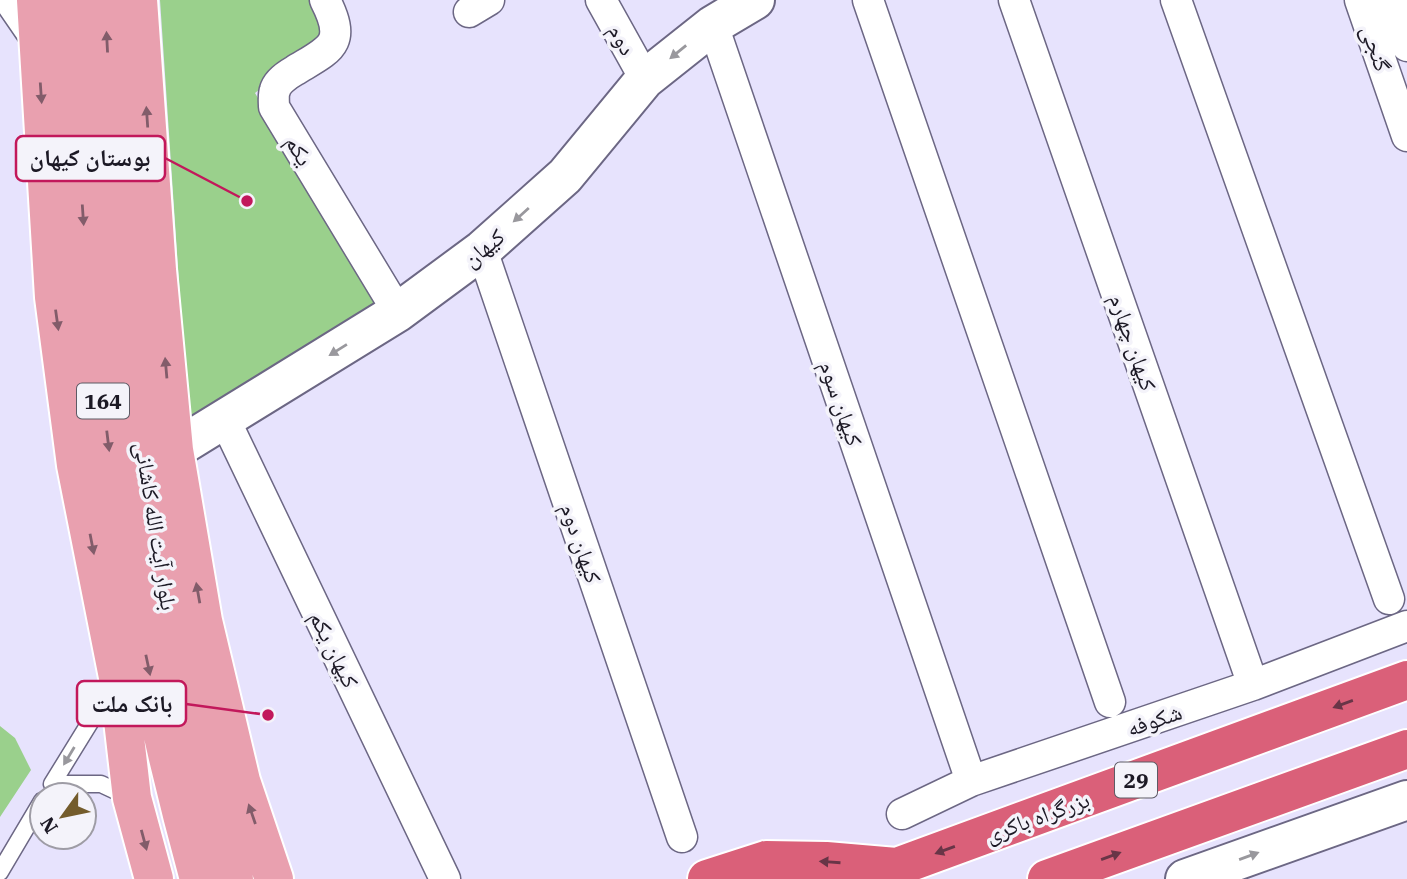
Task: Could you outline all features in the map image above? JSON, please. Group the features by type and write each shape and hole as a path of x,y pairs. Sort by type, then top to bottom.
{"highway":[{"name":"بزرگراه باکری","path":"881,873 1407,680"},
{"path":"1047,879 1407,749"},
{"path":"707,879 766,860 826,861 881,873"}],"main road":[{"path":"36,0 54,297 76,465 118,677 132,798 154,879"},
{"name":"بلوار آیت الله کاشانی","path":"70,0 72,73 90,300 109,455 138,620 193,792 234,879"},
{"name":"بلوار آیت الله کاشانی","path":"105,0 121,276 142,435 173,626 193,792 199,879"},
{"path":"138,0 157,270 174,450 212,661 241,780 274,879"}],"street":[{"path":"9,0 38,42"},
{"name":"یکم","path":"326,0 334,18 337,35 329,50 285,76 275,88 274,107 398,312"},
{"name":"دوم","path":"601,0 645,79"},
{"name":"کیهان","path":"174,450 398,312 482,250 565,176 645,79 713,25 755,0"},
{"path":"868,0 1110,702"},
{"name":"کیهان چهارم","path":"1014,0 1253,685"},
{"path":"1176,0 1389,599"},
{"name":"گنجی","path":"1360,0 1407,136"},
{"name":"گنجی","path":"1391,0 1407,46"},
{"name":"کیهان سوم","path":"713,25 971,781"},
{"name":"کیهان دوم","path":"482,250 682,837"},
{"name":"کیهان یکم","path":"225,420 445,879"},
{"name":"شکوفه","path":"902,814 971,781 1253,685 1407,626"},
{"path":"1185,879 1407,800"}],"lane":[{"path":"54,781 118,677"},
{"path":"98,784 132,798"},
{"path":"0,872 28,825"}],"green space":[{"path":"160,0 309,0 326,36 255,93 385,311 189,431"},
{"path":"0,726 15,738 31,770 0,817"}],"place":[{"name":"بوستان کیهان","path":"247,201"},
{"name":"بانک ملت","path":"268,715"}]}
